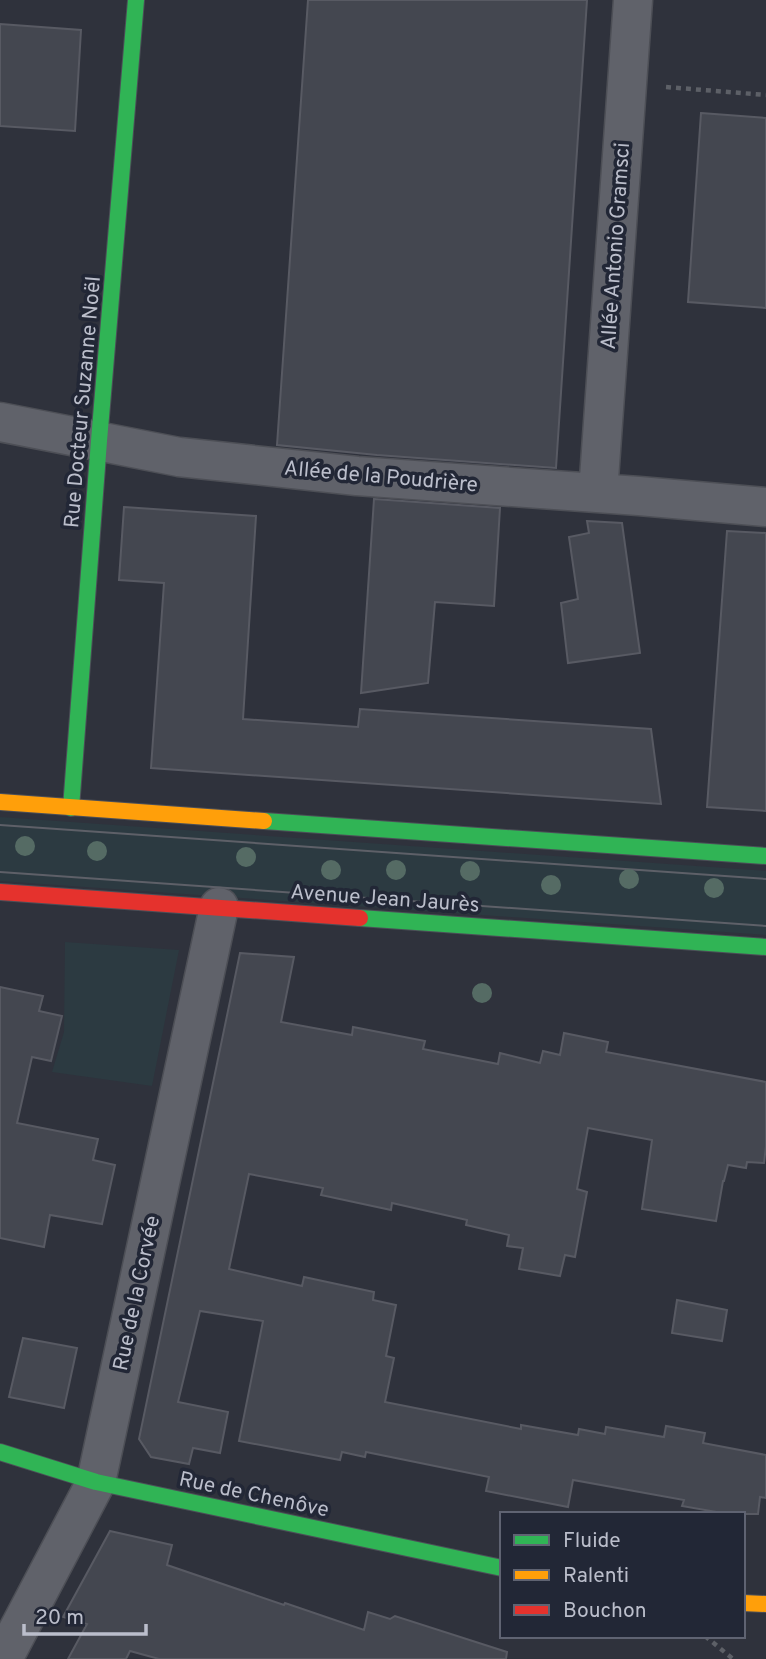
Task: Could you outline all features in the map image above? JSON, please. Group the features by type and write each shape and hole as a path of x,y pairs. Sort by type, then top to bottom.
{"main road":[{"name":"Rue Docteur Suzanne Noël","path":"71,808 136,0"},
{"path":"0,803 766,856"},
{"name":"Avenue Jean Jaurès","path":"0,892 766,947"},
{"name":"Rue de Chenôve","path":"0,1452 96,1482 500,1568"},
{"path":"745,1603 766,1604"}],"street":[{"name":"Allée Antonio Gramsci","path":"598,493 633,0"},
{"name":"Allée de la Poudrière","path":"0,422 179,457 329,473 766,507"},
{"name":"Rue de la Corvée","path":"3,1659 96,1482 219,907"}],"path":[{"path":"627,84 766,95"},
{"path":"707,1638 733,1659"}],"shaded area":[{"path":"0,817 766,871 766,935 0,881"},
{"path":"65,942 179,950 152,1086 52,1072 64,1032"}],"building":[{"path":"308,0 587,0 556,468 277,445"},
{"path":"0,24 81,30 75,131 0,126"},
{"path":"701,113 766,118 766,308 688,302"},
{"path":"374,499 500,508 494,606 435,602 428,683 361,693"},
{"path":"124,507 256,516 243,719 358,727 360,709 651,729 661,804 151,768 164,583 119,580"},
{"path":"587,521 622,523 640,653 568,663 561,603 578,599 569,537 589,533"},
{"path":"727,531 766,533 766,811 707,807"},
{"path":"240,953 294,957 281,1022 352,1035 353,1027 425,1041 423,1049 498,1064 500,1053 540,1063 543,1051 560,1055 564,1033 608,1042 606,1052 766,1082 764,1163 747,1162 746,1168 728,1165 716,1221 642,1209 652,1140 588,1128 577,1189 587,1192 575,1257 565,1255 560,1276 519,1269 523,1248 507,1246 509,1235 466,1225 467,1220 392,1203 391,1210 321,1195 323,1188 249,1174 229,1269 302,1286 304,1277 374,1292 373,1300 396,1305 386,1356 394,1358 385,1402 521,1429 521,1425 578,1435 579,1429 605,1434 606,1427 664,1437 666,1426 705,1433 703,1443 766,1455 766,1498 760,1497 758,1514 716,1512 682,1506 684,1500 573,1480 568,1507 486,1491 489,1477 366,1452 365,1457 342,1452 340,1460 239,1441 263,1321 200,1311 178,1402 228,1412 220,1453 193,1448 189,1464 151,1457 139,1439"},
{"path":"0,987 43,996 39,1011 62,1016 51,1061 32,1057 17,1123 98,1139 93,1160 115,1165 102,1224 50,1215 44,1247 0,1238"},
{"path":"677,1300 727,1310 722,1341 672,1333"},
{"path":"23,1338 77,1348 64,1408 9,1397"},
{"path":"110,1531 172,1545 167,1565 284,1605 285,1603 364,1630 368,1612 390,1619 395,1616 507,1652 506,1659 159,1659 130,1651 126,1659 68,1659 87,1624 63,1617"}],"tram line":[{"path":"0,825 766,879"},
{"path":"0,872 766,926"}],"traffic: fast":[{"path":"71,808 136,0"},
{"path":"264,821 766,856"},
{"path":"360,918 766,947"},
{"path":"0,1452 96,1482 500,1568"}],"traffic: slow":[{"path":"0,802 264,821"},
{"path":"745,1603 766,1604"}],"traffic: jam":[{"path":"0,892 360,918"}]}
